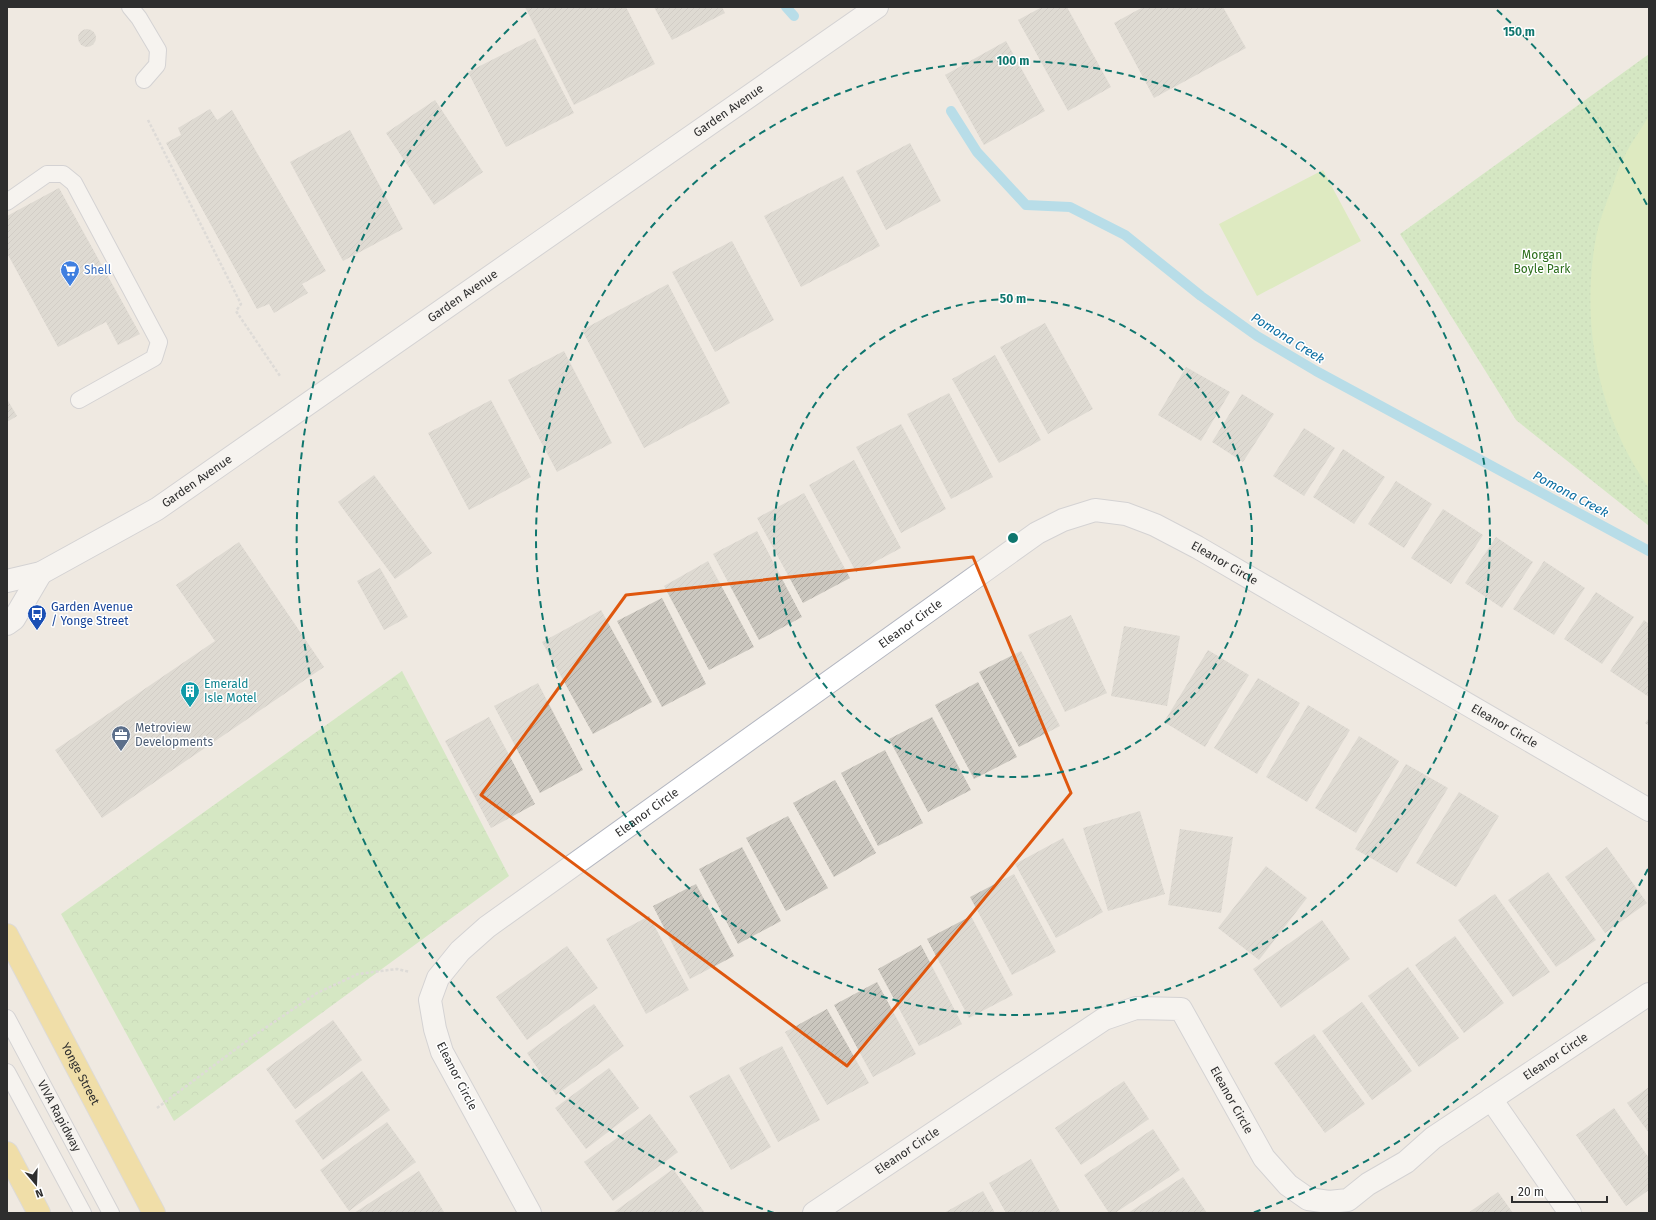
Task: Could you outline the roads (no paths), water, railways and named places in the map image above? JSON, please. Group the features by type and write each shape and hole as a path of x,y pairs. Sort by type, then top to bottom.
{"main road":[{"name":"Yonge Street","path":"7,935 154,1213"},
{"path":"7,1153 39,1213"}],"street":[{"name":"Garden Avenue","path":"7,581 41,573 157,510 877,7"},
{"name":"Eleanor Circle","path":"530,1213 442,1052 435,1029 430,1000 438,978 460,951 487,927 1037,533 1063,520 1095,510 1126,514 1155,525 1197,547 1649,810"},
{"path":"7,624 14,619 41,573"},
{"name":"Eleanor Circle","path":"814,1213 1104,1019 1136,1008 1181,1009 1264,1158 1288,1185 1308,1199 1329,1202 1348,1200 1368,1184 1406,1162 1433,1138 1649,994"},
{"path":"1491,1099 1570,1213"}],"lane":[{"path":"130,7 139,18 158,50 157,65 144,80"},
{"path":"7,202 46,174 63,174 74,183 159,342 154,358 79,400"},
{"name":"VIVA Rapidway","path":"7,1018 111,1213"},
{"name":"VIVA Rapidway","path":"7,1072 83,1213"}],"waterway":[{"name":"Pomona Creek","path":"786,7 794,16"},
{"name":"Pomona Creek","path":"951,111 977,152 1026,205 1070,207 1125,235 1201,296 1257,336 1316,371 1649,551"}],"place":[{"name":"Shell","path":"70,287"},
{"name":"Garden Avenue / Yonge Street","path":"37,631"},
{"name":"Emerald Isle Motel","path":"190,708"},
{"name":"Metroview Developments","path":"121,752"}],"park label":[{"name":"Morgan Boyle Park","path":"1542,262"}]}
